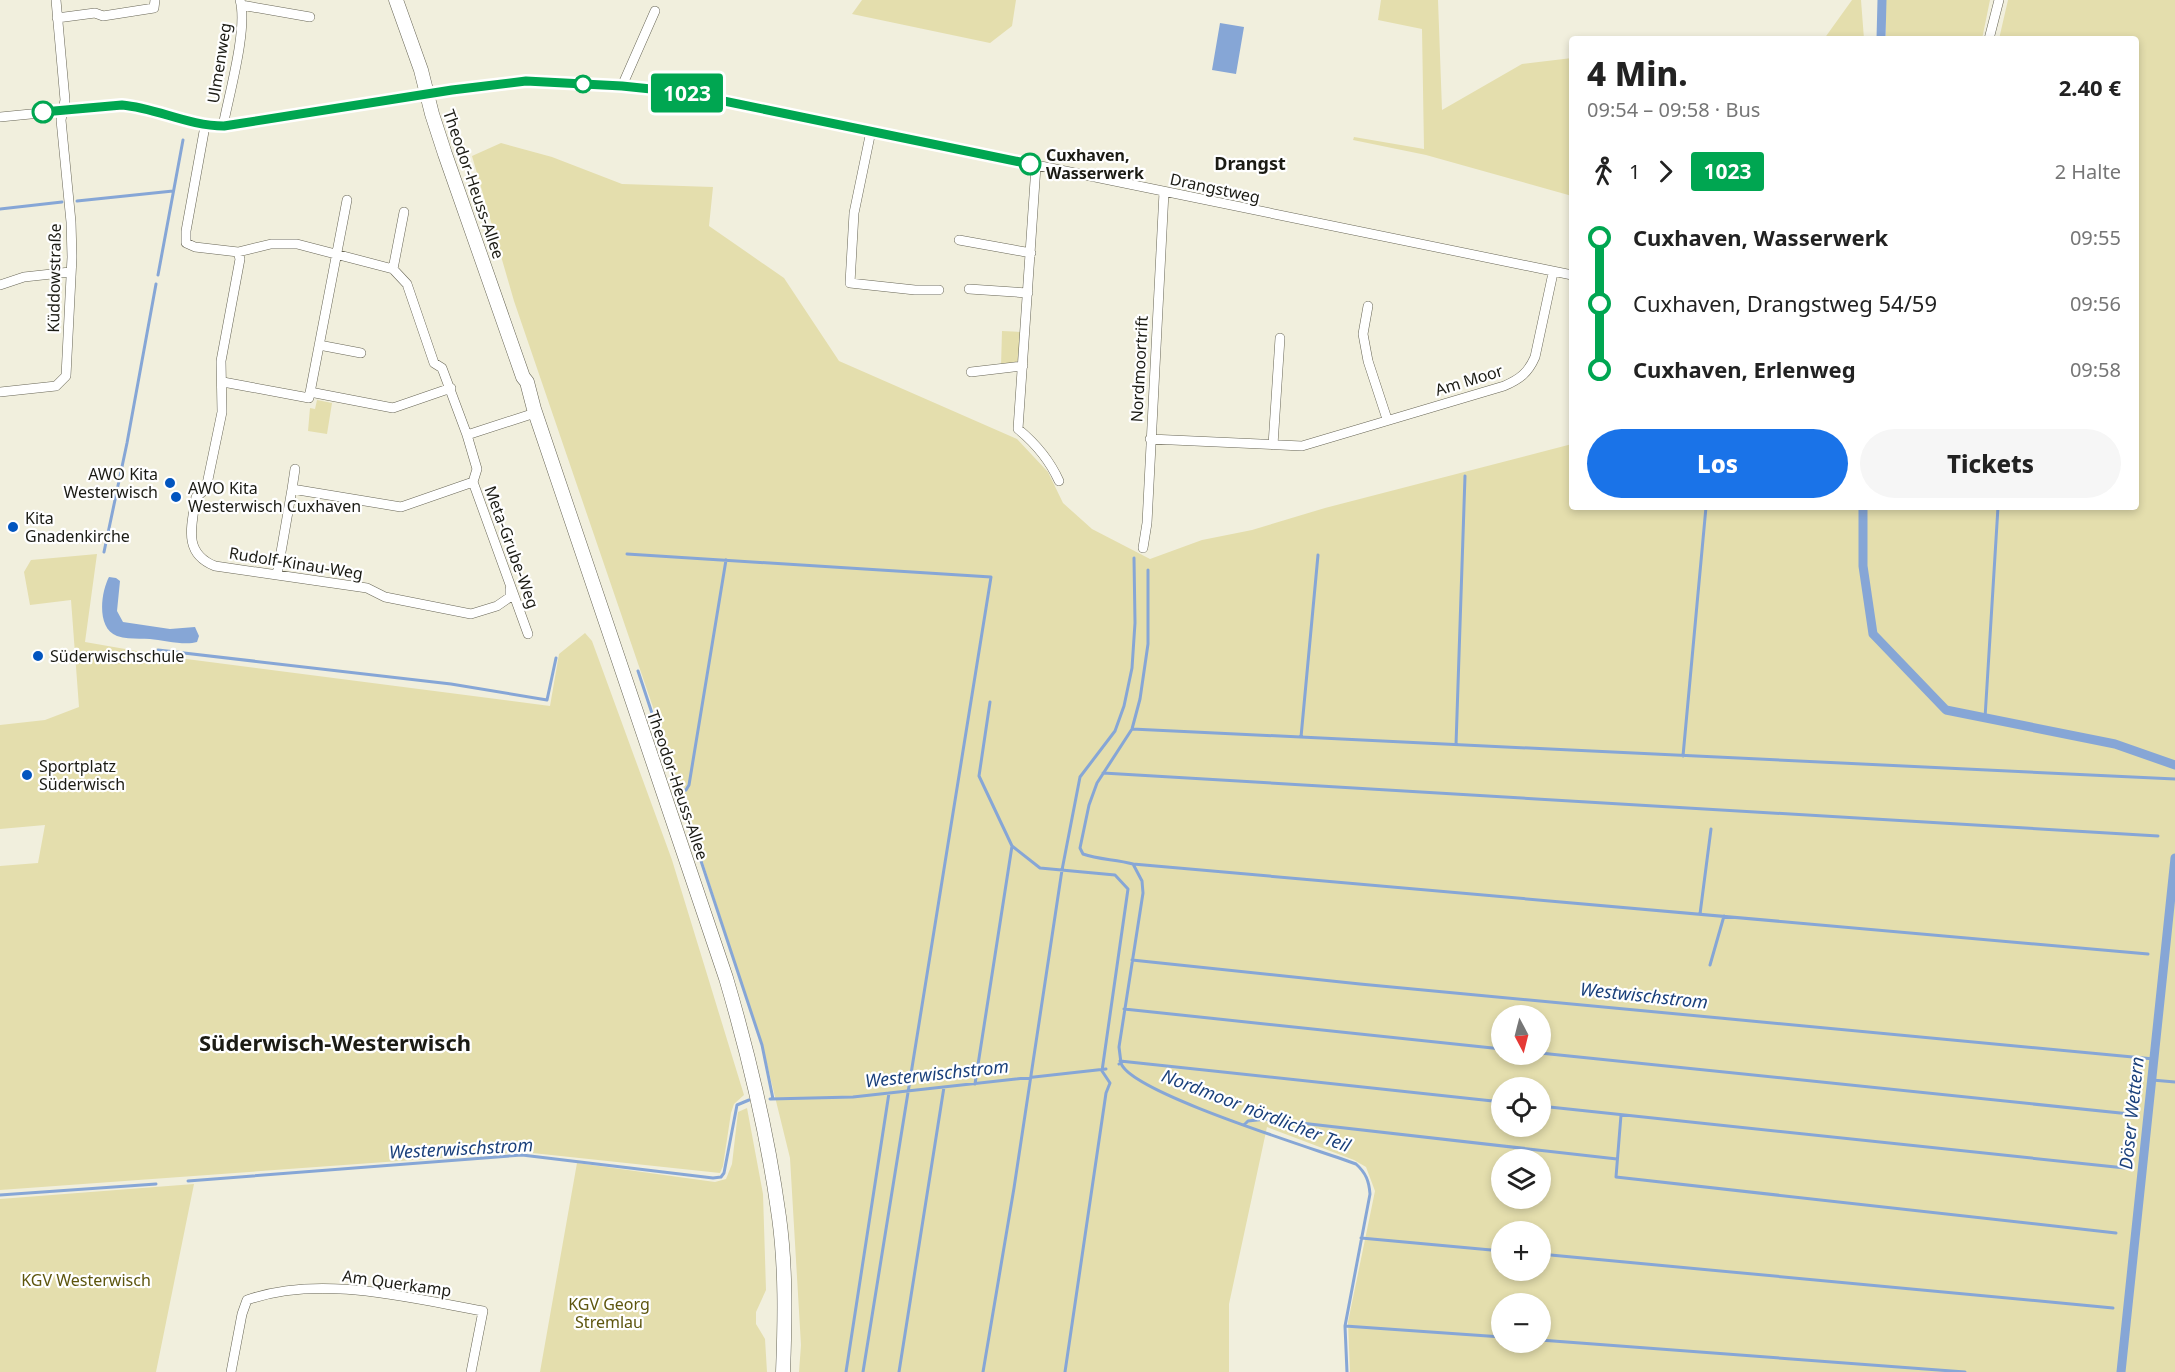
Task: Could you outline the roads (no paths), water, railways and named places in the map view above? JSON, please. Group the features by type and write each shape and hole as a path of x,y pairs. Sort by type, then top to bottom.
{"street":[{"name":"Küddowstraße","path":"0,392 56,386 66,376 72,257 71,222 61,120 65,100 56,0"},
{"name":"Theodor-Heuss-Allee","path":"396,0 411,40 445,154 529,389 726,978 743,1036 760,1108 772,1176 783,1372"},
{"path":"1990,36 1999,0"},
{"name":"Ulmenweg","path":"224,126 240,39 240,2 310,17"},
{"path":"57,18 95,13 103,16 156,5"},
{"path":"622,86 655,11"},
{"name":"Drangstweg","path":"0,117 122,105 134,106 205,126 224,126 526,81 622,86 680,92 1569,275"},
{"path":"205,126 185,239 186,243 195,247 238,252 271,244 297,244 393,269 404,212"},
{"path":"871,131 854,213 850,283 915,290 939,290"},
{"path":"1036,166 1018,429 1028,437 1054,469 1059,481"},
{"name":"Nordmoortrift","path":"1143,548 1147,523 1164,192"},
{"path":"223,382 309,398 347,200"},
{"path":"959,240 1031,253"},
{"name":"Rudolf-Kinau-Weg","path":"238,252 240,259 221,361 222,412 206,489 196,497 191,531 193,546 198,556 215,566 367,588 385,597 471,614 497,606 510,597 510,589"},
{"name":"Meta-Grube-Weg","path":"393,269 407,284 434,363 442,368 451,388 477,469 473,482 528,634"},
{"path":"0,285 24,277 70,272"},
{"name":"Am Moor","path":"1150,439 1302,446 1504,386 1520,379 1530,368 1535,357 1553,273"},
{"path":"969,289 1028,293"},
{"path":"1368,306 1363,334 1368,361 1387,419"},
{"path":"1273,445 1280,338"},
{"path":"319,345 361,353"},
{"path":"971,372 1023,366"},
{"path":"310,392 393,408 451,388"},
{"path":"467,435 535,411"},
{"path":"277,575 295,469"},
{"path":"291,489 401,507 473,482"},
{"name":"Am Querkamp","path":"231,1372 242,1314 247,1300 267,1293 337,1289 369,1291 483,1311 471,1372"},
{"name":"Theodor-Heuss-Allee","path":"776,1372 780,1317"}],"water":[{"path":"1220,23 1244,27 1236,74 1212,70"},
{"path":"109,577 120,581 117,611 123,622 170,629 195,627 199,636 197,642 180,643 125,638 110,632 103,618 102,609 102,600"}],"waterway":[{"name":"Döser Wettern","path":"1881,36 1882,0"},
{"path":"158,275 183,140"},
{"path":"77,201 173,191"},
{"path":"0,209 62,202"},
{"path":"104,552 127,443 156,284"},
{"path":"1456,745 1465,476"},
{"path":"1683,756 1706,510"},
{"name":"Döser Wettern","path":"1863,510 1863,566 1873,634 1946,710 2115,744 2175,765"},
{"path":"1985,718 1998,510"},
{"path":"627,554 991,577 863,1372"},
{"path":"1301,737 1318,555"},
{"path":"983,1372 1014,1188 1062,870 1080,777 1115,731 1124,706 1132,668 1135,623 1134,558"},
{"path":"679,792 686,790 689,785 726,560"},
{"path":"1119,1064 1121,1063 1119,1047 1143,893 1142,881 1133,864 1089,856 1083,854 1080,848 1089,805 1097,783 1132,729 1140,699 1148,644 1148,570"},
{"path":"158,650 451,684 547,700 556,658"},
{"path":"638,671 762,1045 773,1099"},
{"path":"990,702 979,776 1012,846 1040,868 1115,875 1128,889 1102,1071 1110,1083 1106,1093 1065,1372"},
{"path":"1132,729 2175,779"},
{"path":"1103,773 2158,836"},
{"path":"1700,914 1711,829"},
{"path":"975,1084 1012,846"},
{"name":"Döser Wettern","path":"2121,1372 2175,858"},
{"path":"1133,864 2148,954"},
{"path":"1710,965 1724,916"},
{"name":"Westwischstrom","path":"1132,960 1360,984 2154,1059"},
{"path":"1124,1009 1491,1048"},
{"path":"1551,1054 2130,1114"},
{"path":"1120,1061 1491,1101"},
{"name":"Nordmoor nördlicher Teil","path":"1121,1063 1132,1075 1156,1089 1228,1120 1356,1164 1365,1174 1370,1194 1345,1326 1347,1372"},
{"name":"Westerwischstrom","path":"770,1099 853,1097 1106,1069"},
{"path":"2152,1080 2175,1082"},
{"path":"899,1372 944,1087"},
{"path":"846,1372 889,1093"},
{"name":"Westerwischstrom","path":"188,1181 522,1155 713,1178 721,1177 724,1173 737,1105 749,1100"},
{"path":"1551,1107 2125,1168"},
{"path":"1621,1115 1616,1177 2116,1233"},
{"path":"1245,1124 1248,1121 1266,1119 1617,1159"},
{"name":"Westerwischstrom","path":"0,1195 156,1184"},
{"path":"1361,1238 1491,1250"},
{"path":"1551,1255 2113,1308"},
{"path":"1345,1326 1491,1336"},
{"path":"1551,1341 1965,1372"}],"place":[{"name":"Cuxhaven, Wasserwerk","path":"1030,164"},
{"name":"AWO Kita Westerwisch","path":"170,483"},
{"name":"AWO Kita Westerwisch Cuxhaven","path":"176,497"},
{"name":"Kita Gnadenkirche","path":"13,527"},
{"name":"Süderwischschule","path":"38,656"},
{"name":"Sportplatz Süderwisch","path":"27,775"}],"district":[{"name":"Drangst","path":"1250,164"},
{"name":"Süderwisch-Westerwisch","path":"335,1043"}],"park label":[{"name":"KGV Westerwisch","path":"86,1280"},
{"name":"KGV Georg Stremlau","path":"609,1313"}]}
